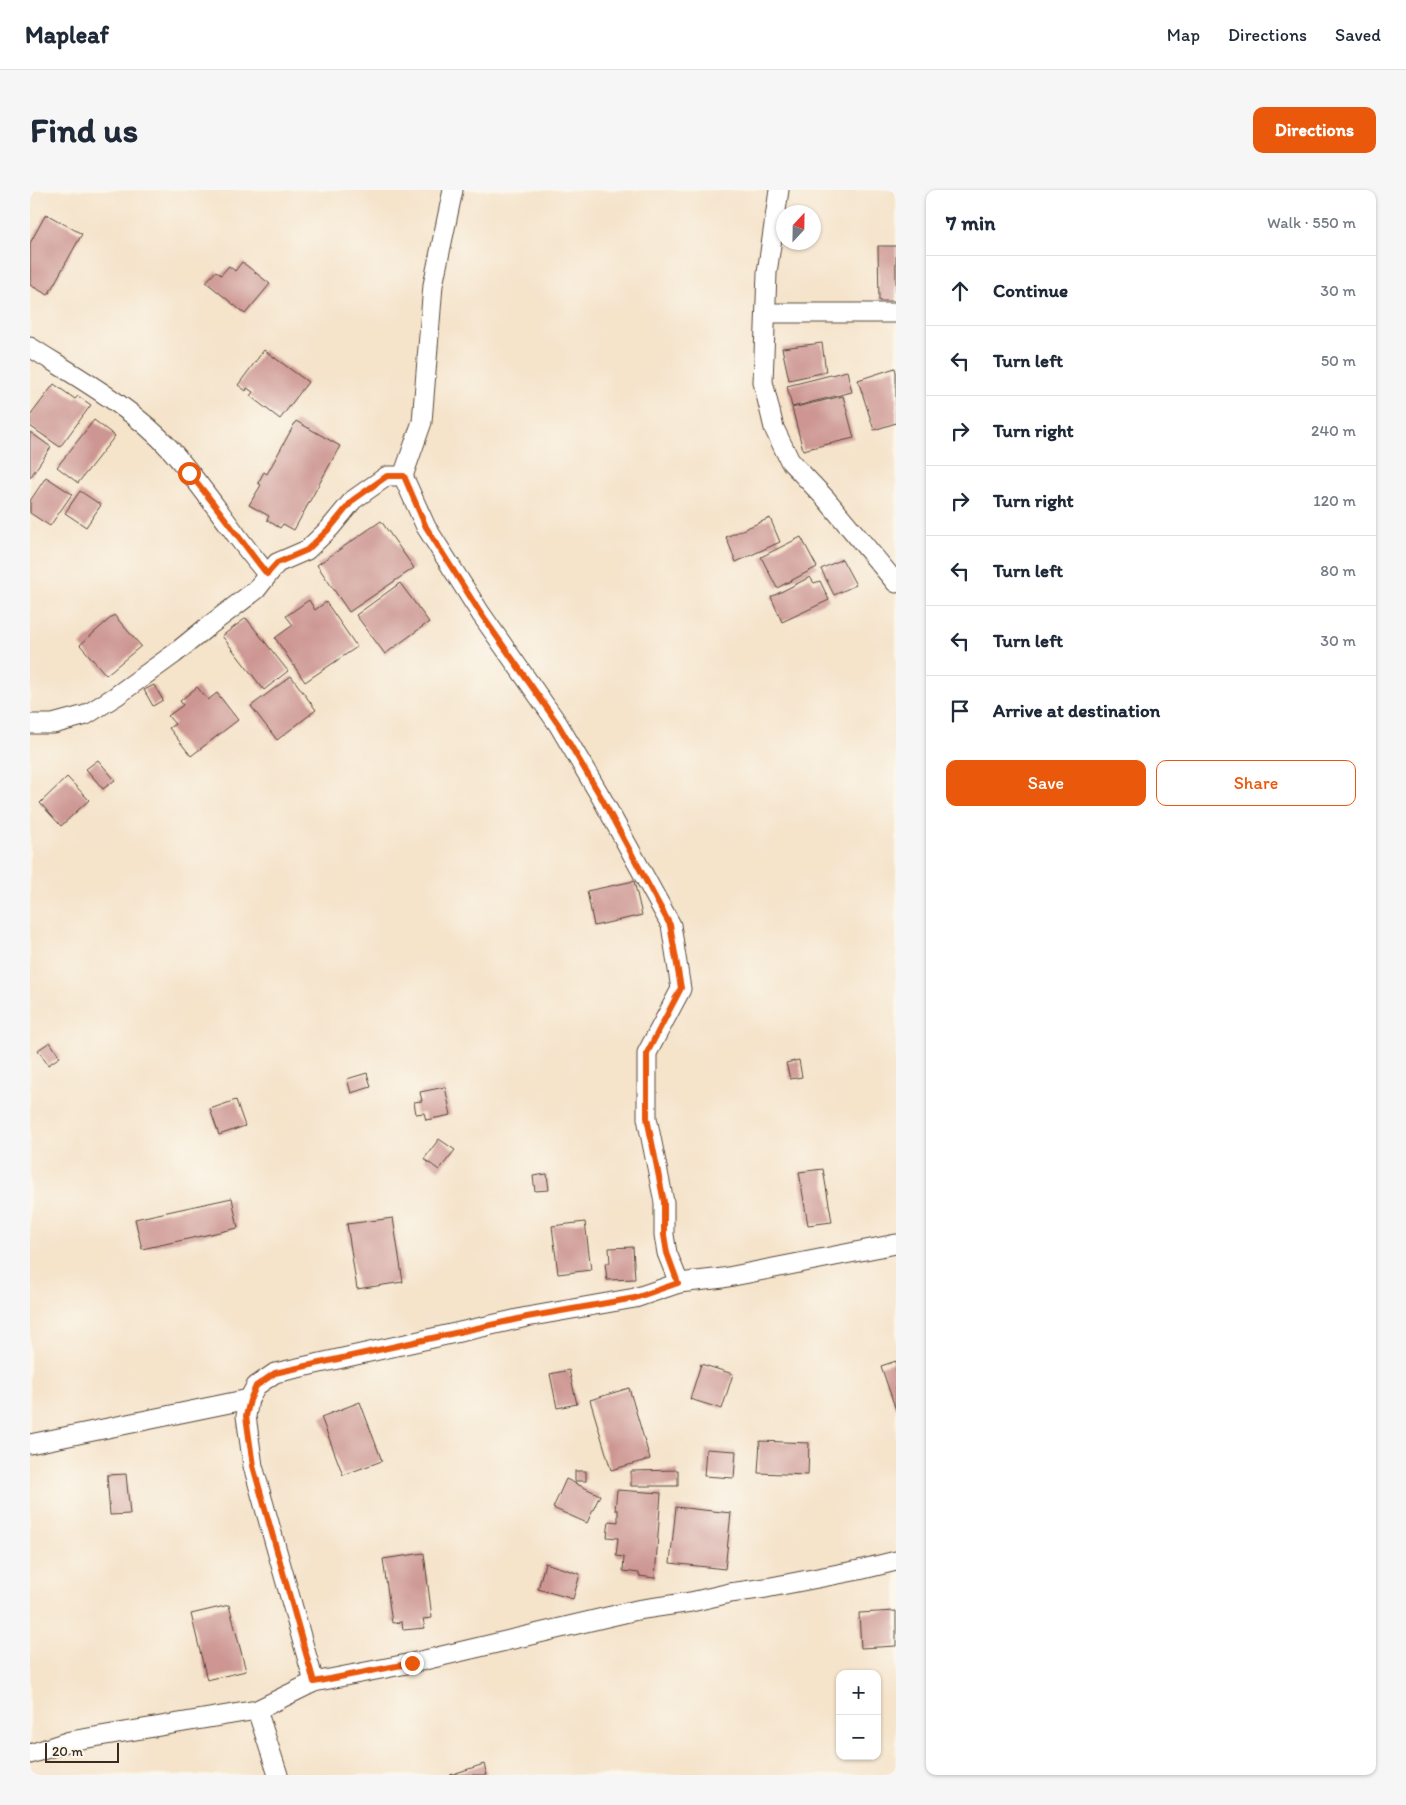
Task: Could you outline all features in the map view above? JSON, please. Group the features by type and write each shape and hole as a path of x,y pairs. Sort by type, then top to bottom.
{"street":[{"path":"453,190 433,285 422,422 404,476 431,535 481,614 558,724 601,797 670,925 681,988 647,1053 647,1118 664,1202 664,1235 667,1253 678,1283"},
{"path":"780,190 767,273 763,382 774,428 790,461 826,499 896,583"},
{"path":"766,313 896,313"},
{"path":"30,347 102,392 144,425 171,450 267,574"},
{"path":"30,724 53,724 86,715 174,654 256,590 277,563 307,550 330,528 353,500 387,476 404,476"},
{"path":"314,1682 253,1466 246,1416 256,1386 275,1373 527,1317 635,1298 678,1283 723,1278 896,1244"},
{"path":"30,1444 250,1400"},
{"path":"30,1754 70,1741 257,1710 314,1682 412,1663 637,1610 775,1587 896,1561"},
{"path":"257,1710 278,1775"}],"building":[{"path":"46,214 82,234 48,295 30,285 30,243"},
{"path":"878,246 896,246 896,301 879,301"},
{"path":"242,262 270,284 245,314 206,282 216,271 221,275 229,266 235,271"},
{"path":"822,343 826,372 789,380 782,348"},
{"path":"264,350 308,382 280,419 250,396 253,392 247,388 246,391 238,385"},
{"path":"895,368 896,423 874,430 858,380"},
{"path":"847,371 852,392 792,407 787,386"},
{"path":"54,384 75,399 78,396 91,405 60,447 30,426 30,416"},
{"path":"843,396 854,438 803,450 792,408"},
{"path":"94,420 115,436 78,483 57,467"},
{"path":"296,421 340,446 294,530 283,524 280,528 267,520 269,516 249,505 261,485 258,483 264,472 267,474"},
{"path":"30,432 51,447 30,478"},
{"path":"46,477 72,494 50,526 30,513 30,501"},
{"path":"80,491 101,505 86,527 65,513"},
{"path":"770,518 780,542 736,562 726,537"},
{"path":"381,521 414,568 349,612 317,565"},
{"path":"801,537 817,567 777,588 761,557"},
{"path":"842,559 856,585 834,595 821,569"},
{"path":"810,577 814,583 820,581 829,600 782,622 771,597"},
{"path":"400,583 429,622 385,654 356,615"},
{"path":"309,600 315,610 326,602 357,647 305,682 275,638 293,625 286,616"},
{"path":"114,615 141,646 106,675 80,645"},
{"path":"246,618 288,671 264,690 222,636"},
{"path":"291,676 316,710 277,740 251,706"},
{"path":"154,685 163,700 153,706 144,690"},
{"path":"197,687 208,700 217,693 238,720 191,756 169,728 175,724 168,716 183,705 180,701"},
{"path":"98,760 115,780 103,789 86,769"},
{"path":"67,777 89,800 61,826 40,803"},
{"path":"634,881 642,915 594,926 587,891"},
{"path":"50,1042 60,1057 48,1065 38,1050"},
{"path":"799,1060 802,1077 790,1079 786,1063"},
{"path":"367,1073 371,1087 351,1093 347,1079"},
{"path":"445,1087 451,1115 426,1120 424,1113 416,1114 414,1102 422,1101 420,1092"},
{"path":"236,1100 245,1126 219,1135 210,1109"},
{"path":"439,1139 455,1150 439,1170 424,1159"},
{"path":"823,1169 832,1222 808,1225 799,1172"},
{"path":"547,1174 549,1190 535,1191 533,1176"},
{"path":"232,1198 238,1228 142,1249 135,1219"},
{"path":"393,1218 403,1282 357,1289 347,1224"},
{"path":"585,1222 591,1270 558,1274 552,1226"},
{"path":"633,1247 635,1279 607,1280 605,1263 610,1263 609,1248"},
{"path":"896,1361 896,1410 881,1366"},
{"path":"701,1364 733,1374 722,1409 690,1399"},
{"path":"569,1370 577,1404 557,1408 550,1374"},
{"path":"629,1388 650,1459 611,1470 590,1400"},
{"path":"360,1402 382,1461 343,1475 321,1417"},
{"path":"760,1441 809,1443 808,1475 758,1473"},
{"path":"706,1449 736,1451 734,1478 704,1476"},
{"path":"678,1470 678,1486 631,1486 631,1471"},
{"path":"575,1471 586,1471 586,1481 575,1481"},
{"path":"126,1474 130,1514 110,1515 107,1475"},
{"path":"566,1479 600,1495 587,1523 553,1508"},
{"path":"617,1490 661,1493 655,1578 623,1571 624,1557 616,1556 618,1538 607,1537 609,1521 618,1522 618,1510 615,1510"},
{"path":"676,1507 731,1513 725,1569 670,1563"},
{"path":"424,1553 432,1618 423,1619 425,1628 403,1630 402,1622 392,1623 383,1559"},
{"path":"545,1563 580,1574 573,1599 538,1589"},
{"path":"229,1605 246,1671 207,1680 191,1614"},
{"path":"896,1611 896,1646 861,1648 859,1613"},
{"path":"484,1764 487,1775 450,1775"}],"route":[{"path":"189,473 267,574 277,563 307,550 330,528 353,500 387,476 404,476 426,527 481,614 558,724 601,797 670,925 681,988 647,1053 647,1118 664,1202 664,1235 667,1253 678,1283 635,1298 527,1317 275,1373 256,1386 250,1400 246,1416 253,1466 314,1682 412,1663"}]}
